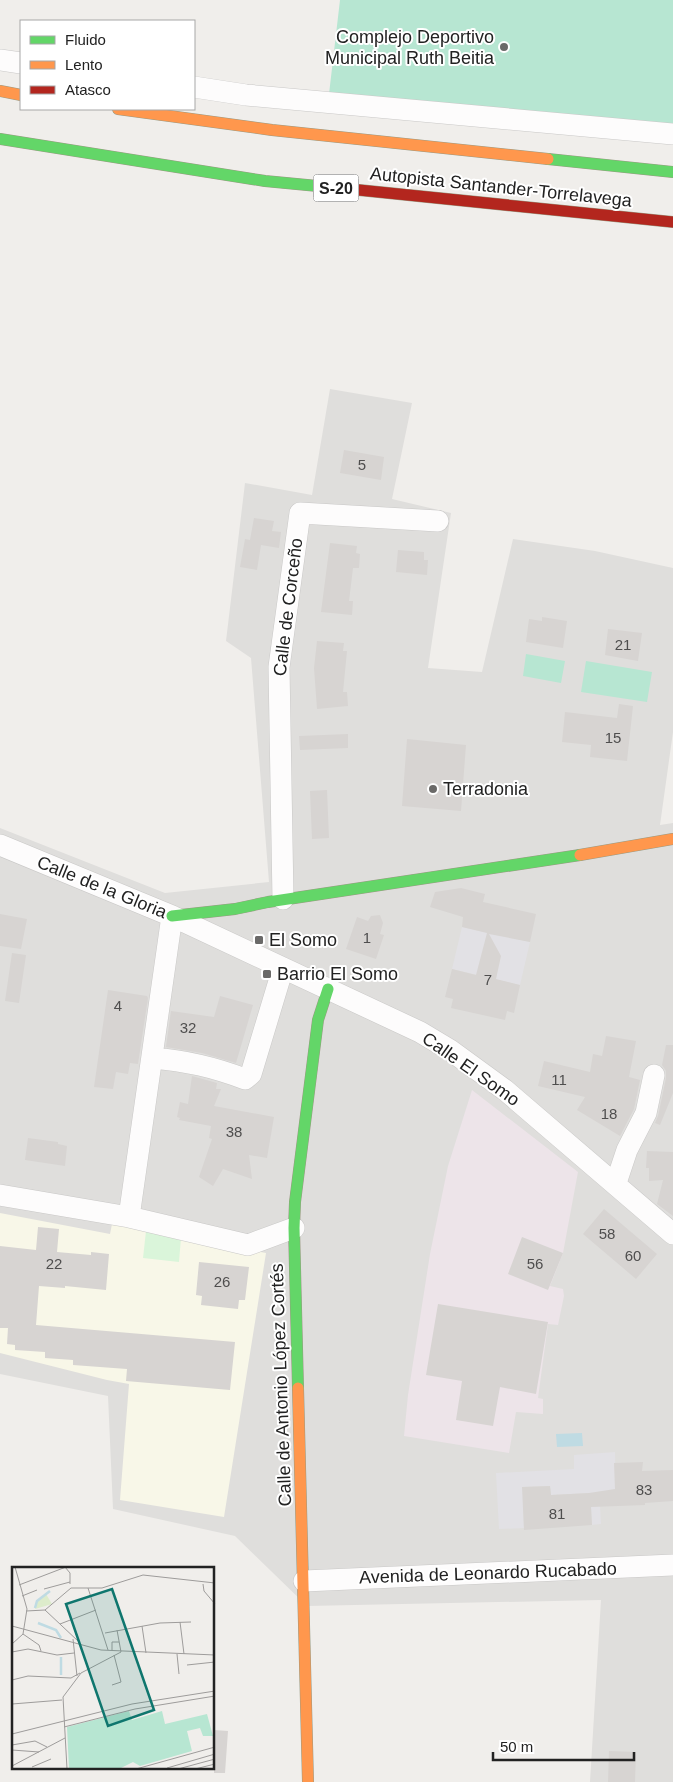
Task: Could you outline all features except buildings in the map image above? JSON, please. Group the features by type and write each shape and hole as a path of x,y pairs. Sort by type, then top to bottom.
{"main road":[{"path":"0,91 20,95"},
{"name":"Autopista Santander-Torrelavega","path":"125,110 272,130 673,172"},
{"name":"Autopista Santander-Torrelavega","path":"0,139 264,181 673,222"},
{"path":"172,916 235,909 283,899 600,852 673,839"},
{"path":"204,931 235,909"},
{"name":"Calle de Antonio López Cortés","path":"308,1782 294,1228 295,1202 318,1020 328,989"}],"street":[{"path":"0,60 20,63"},
{"path":"195,87 246,95 673,134"},
{"name":"Calle de Corceño","path":"283,899 279,667 300,513 438,521"},
{"name":"Calle de la Gloria","path":"0,845 204,931"},
{"path":"128,1217 172,916"},
{"name":"Calle El Somo","path":"204,931 420,1032 450,1050 505,1090 616,1183 673,1234"},
{"path":"152,1058 187,1061 222,1070 246,1079 251,1074 283,968"},
{"path":"616,1183 627,1150 646,1113 654,1074"},
{"path":"0,1195 128,1217 248,1245 294,1228"},
{"name":"Avenida de Leonardo Rucabado","path":"304,1581 673,1565"}],"shaded area":[{"path":"330,389 412,403 392,499 451,513 428,668 482,672 513,539 595,551 673,568 673,732 660,825 673,823 673,1782 590,1782 601,1600 307,1606 235,1536 113,1509 108,1396 0,1374 0,828 165,893 269,882 251,658 226,641 245,483 312,495"},
{"path":"462,927 530,942 520,985 452,969"},
{"path":"472,1090 578,1172 563,1253 550,1286 563,1289 564,1296 558,1325 548,1324 538,1398 543,1399 543,1414 516,1412 509,1453 404,1436 408,1395 430,1254 448,1166"},
{"path":"0,1213 110,1234 112,1224 266,1253 224,1517 120,1500 129,1384 0,1353"},
{"path":"615,1452 616,1504 600,1505 601,1524 592,1525 590,1493 551,1495 550,1486 523,1487 524,1528 499,1529 496,1473 574,1469 574,1455"}],"green space":[{"name":"Complejo Deportivo Municipal Ruth Beitia","path":"340,0 673,0 673,124 329,94"},
{"path":"526,654 565,661 561,683 523,676"},
{"path":"586,661 652,672 647,702 581,692"},
{"path":"146,1231 181,1238 179,1262 143,1258"}],"water":[{"path":"582,1433 583,1446 557,1447 556,1434"}],"traffic: fast":[{"path":"0,139 265,181 349,189"},
{"path":"548,159 673,172"},
{"path":"172,916 235,909 268,902 580,855"},
{"path":"298,1388 295,1202 318,1020 328,989"}],"traffic: slow":[{"path":"0,91 20,95"},
{"path":"125,110 272,130 548,159"},
{"path":"580,855 673,839"},
{"path":"298,1388 308,1782"}],"traffic: jam":[{"path":"349,189 673,222"}],"place":[{"name":"Complejo Deportivo Municipal Ruth Beitia","path":"504,47"},
{"name":"Terradonia","path":"433,789"},
{"name":"El Somo","path":"259,940"},
{"name":"Barrio El Somo","path":"267,974"}]}
